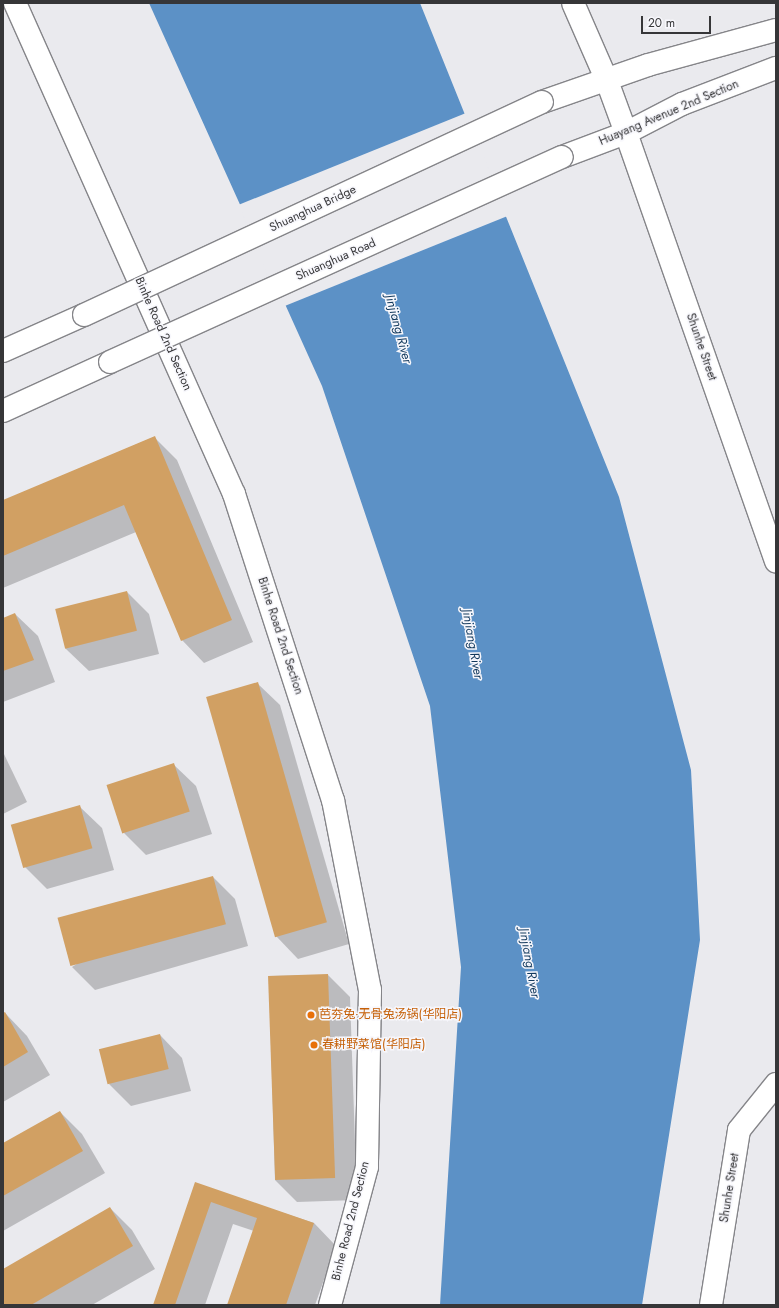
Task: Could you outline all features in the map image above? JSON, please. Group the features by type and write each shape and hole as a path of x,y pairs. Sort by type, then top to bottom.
{"street":[{"name":"Binhe Road 2nd Section","path":"15,3 234,494 333,800 370,990 367,1167 330,1305"},
{"name":"Shunhe Street","path":"573,3 607,81 626,133 776,561"},
{"path":"607,81 648,65 776,30"},
{"name":"Huayang Avenue 2nd Section","path":"562,157 626,133 682,104 776,68"},
{"name":"Shuanghua Bridge","path":"3,351 84,315 542,102 607,81"},
{"name":"Shuanghua Road","path":"3,412 562,157"},
{"name":"Shunhe Street","path":"711,1305 739,1130 776,1084"}],"water":[{"name":"Jinjiang River","path":"149,3 420,3 619,497 691,770 700,940 642,1305 440,1305 461,967 430,706 322,386"}],"pier":[{"path":"466,113 508,216 280,308 239,205"}],"building":[{"path":"155,436 232,620 181,641 124,505 3,556 3,500"},
{"path":"127,591 137,631 65,649 55,609"},
{"path":"15,613 34,660 3,671 3,618"},
{"path":"258,682 327,922 275,937 206,697"},
{"path":"174,763 190,812 122,833 106,785"},
{"path":"80,805 92,848 23,868 11,825"},
{"path":"213,876 226,924 70,966 57,918"},
{"path":"328,974 335,1178 275,1180 268,976"},
{"path":"5,1012 28,1052 3,1067 3,1013"},
{"path":"160,1034 169,1069 108,1084 99,1049"},
{"path":"60,1111 83,1151 3,1196 3,1143"},
{"path":"195,1182 314,1223 286,1305 227,1305 257,1218 211,1202 175,1305 153,1305"},
{"path":"110,1207 133,1246 31,1305 3,1305 3,1269"}],"place":[{"name":"芭夯兔·无骨兔汤锅(华阳店)","path":"311,1015"},
{"name":"春耕野菜馆(华阳店)","path":"314,1045"}]}
